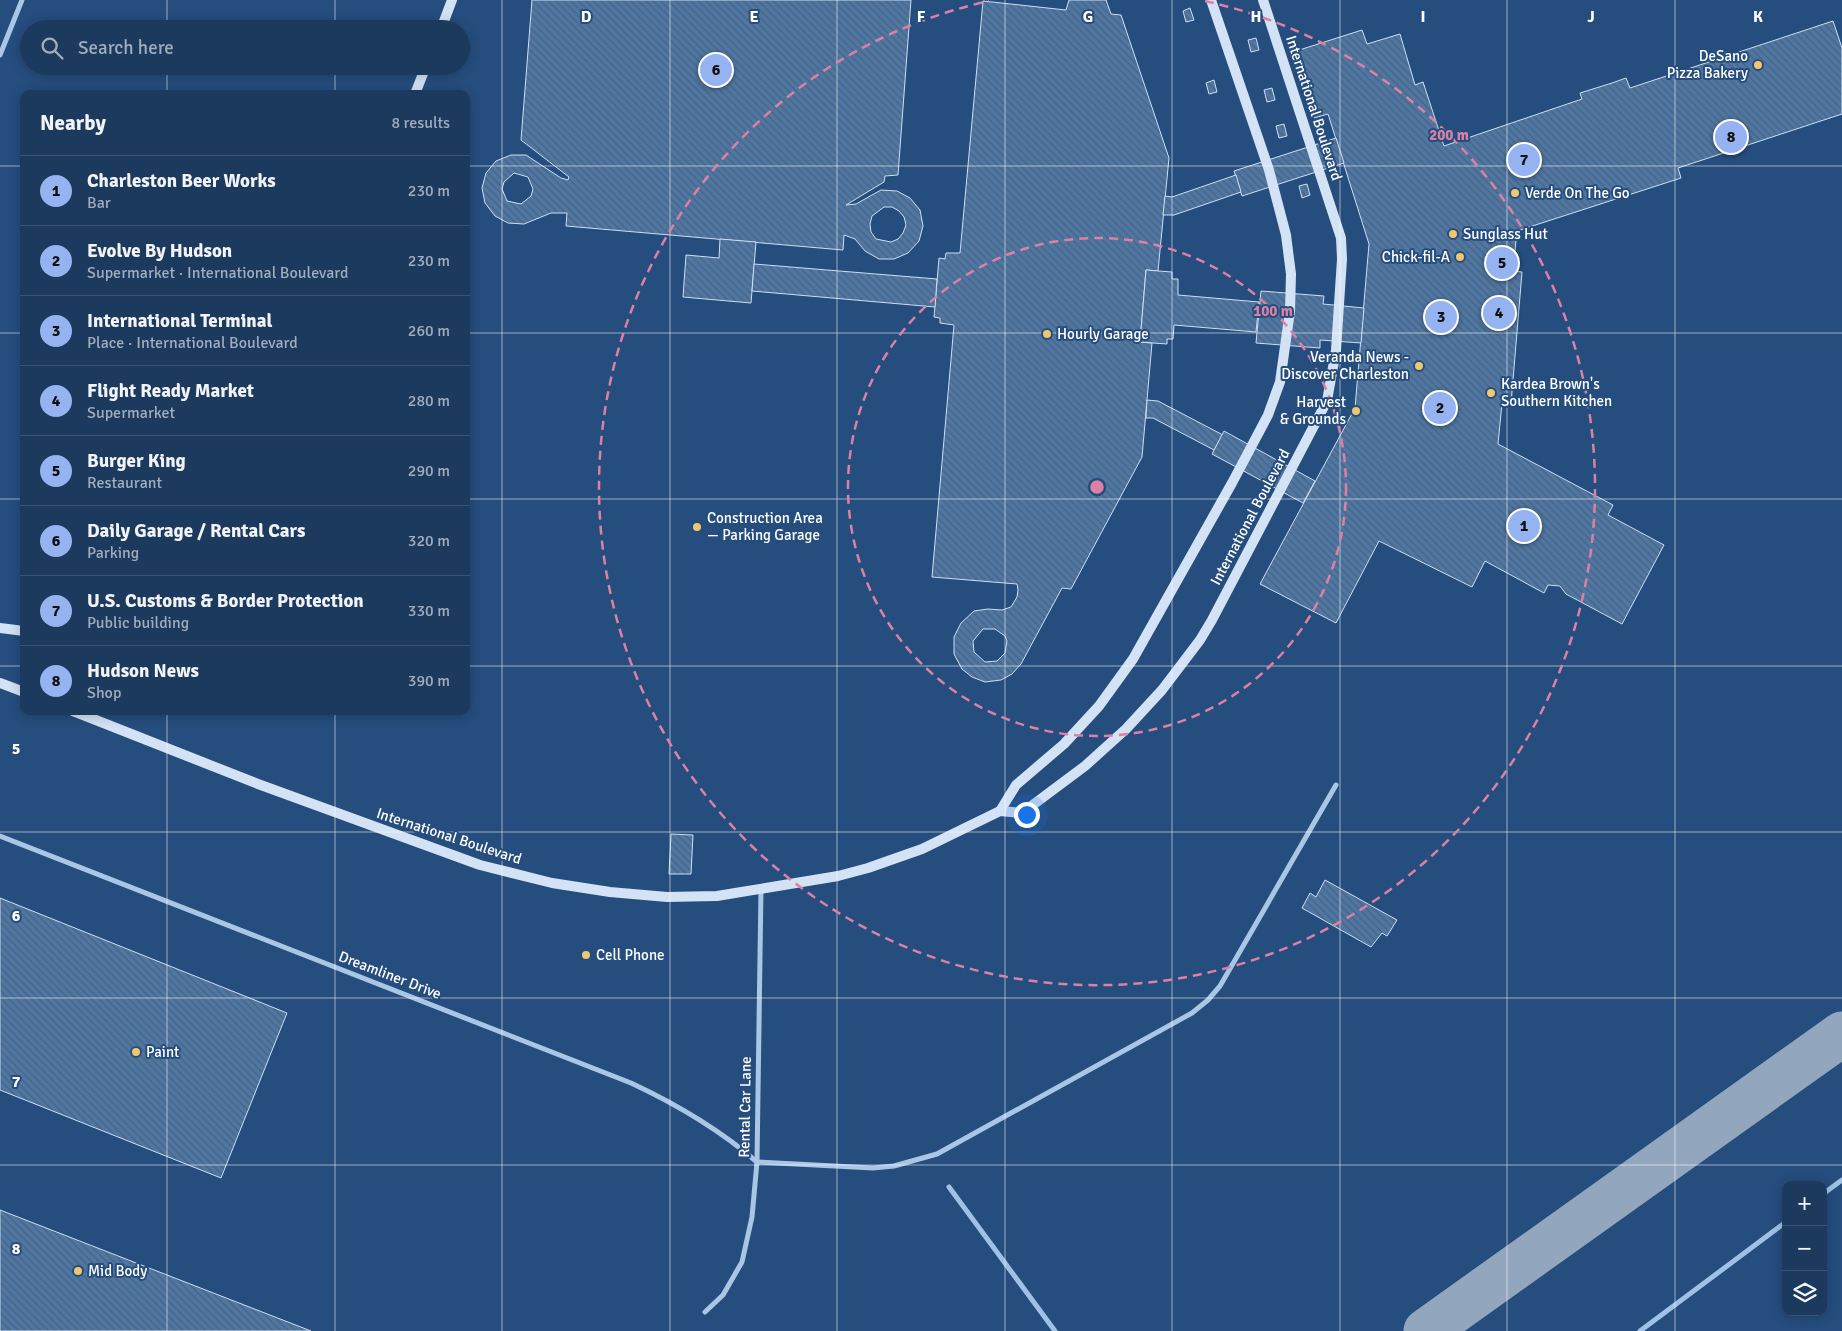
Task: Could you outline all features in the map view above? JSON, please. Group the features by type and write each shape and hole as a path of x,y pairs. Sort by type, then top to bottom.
{"main road":[{"path":"444,20 452,0"},
{"path":"1000,811 1016,785 1064,744 1099,706 1133,659 1232,483 1268,415 1280,382 1290,311 1291,274 1286,235 1270,170 1211,0"},
{"name":"International Boulevard","path":"82,715 329,810 480,865 513,874 610,892 660,897 717,896 838,876 868,868 938,842 1000,811 1022,813 1058,788 1107,747 1162,690 1200,640 1328,401 1336,350 1342,259 1340,238 1263,0"},
{"path":"417,90 422,75"},
{"path":"0,628 20,630"},
{"path":"0,683 20,690"}],"street":[{"path":"0,55 22,0"},
{"path":"757,1162 873,1168 894,1166 922,1159 936,1154 1192,1013 1208,1000 1220,986 1336,785"},
{"name":"Dreamliner Drive","path":"0,836 631,1083 669,1102 720,1133 757,1162"},
{"name":"Rental Car Lane","path":"705,1312 723,1296 742,1262 752,1217 757,1162 761,888"}],"building":[{"path":"532,0 911,0 898,175 885,176 884,182 846,205 856,204 881,190 897,191 910,198 920,210 923,226 919,241 908,253 894,259 879,259 865,251 855,239 844,235 843,250 566,226 567,213 551,213 524,224 508,223 495,216 485,203 482,188 486,173 496,161 511,155 526,155 561,178 568,180 569,177 521,140","holes":["514,173 528,177 533,189 531,196 521,204 507,201 502,189 504,182","884,207 892,207 899,211 904,217 906,225 898,239 891,242 876,239 871,232 872,216"]},
{"name":"Hourly Garage","path":"1069,0 1106,0 1111,14 1121,15 1169,158 1158,271 1146,270 1140,342 1152,343 1142,457 1071,589 1062,588 1021,664 1012,674 1001,680 985,682 972,677 962,669 954,654 954,637 961,623 974,611 1002,610 1011,607 1017,597 1018,590 1017,584 932,577 954,325 940,323 940,318 934,317 939,258 945,259 946,253 960,253 983,1 1066,10","holes":["983,629 995,629 1005,636 1007,641 1005,653 997,661 985,662 974,652 973,641"]},
{"path":"1190,8 1194,20 1186,22 1183,11"},
{"path":"1833,21 1842,48 1842,114 1678,168 1681,178 1517,231 1513,271 1522,272 1511,404 1502,403 1498,444 1613,505 1608,515 1664,545 1622,624 1566,594 1560,586 1548,585 1544,593 1485,561 1472,587 1379,541 1336,623 1260,584 1355,408 1369,244 1328,114 1314,118 1293,52 1362,30 1367,44 1400,34 1415,85 1423,82 1444,146 1582,99 1580,93 1626,78 1630,88"},
{"path":"1256,38 1259,50 1251,52 1248,40"},
{"path":"1214,80 1217,92 1209,94 1206,83"},
{"path":"1272,88 1275,100 1267,102 1264,90"},
{"path":"1284,124 1287,136 1279,138 1276,126"},
{"path":"1336,138 1344,163 1242,196 1234,171"},
{"path":"1236,175 1241,192 1174,215 1163,215 1165,196 1172,197"},
{"path":"1307,184 1310,195 1302,198 1299,186"},
{"path":"720,239 756,242 751,303 683,297 686,255 719,258"},
{"path":"754,264 937,279 935,307 752,291"},
{"path":"1146,270 1172,272 1172,279 1178,279 1178,295 1259,302 1256,332 1174,325 1173,339 1167,339 1167,344 1140,342"},
{"path":"1261,291 1324,296 1323,304 1364,308 1361,343 1320,340 1320,348 1256,343"},
{"path":"1147,400 1158,401 1223,435 1214,450 1153,418 1146,418"},
{"path":"1224,431 1315,481 1303,503 1212,454"},
{"path":"671,834 693,835 691,874 669,874"},
{"path":"1325,880 1397,920 1387,936 1382,933 1371,947 1302,908 1310,893 1316,897"},
{"name":"Paint","path":"0,898 287,1013 221,1178 0,1090"},
{"name":"Mid Body","path":"0,1210 311,1331 0,1331"}],"waterway":[{"path":"1827,1191 1842,1180"},
{"path":"949,1187 1055,1331"},
{"path":"1640,1331 1782,1225"}],"taxiway":[{"path":"1426,1331 1842,1034"}],"place":[{"name":"DeSano Pizza Bakery","path":"1758,65"},
{"name":"Daily Garage / Rental Cars","path":"716,70"},
{"name":"Hudson News","path":"1731,137"},
{"name":"U.S. Customs & Border Protection","path":"1524,160"},
{"name":"Verde On The Go","path":"1515,193"},
{"name":"Sunglass Hut","path":"1453,234"},
{"name":"Chick-fil-A","path":"1460,257"},
{"name":"Burger King","path":"1502,263"},
{"name":"Flight Ready Market","path":"1499,313"},
{"name":"International Terminal","path":"1441,317"},
{"name":"Hourly Garage","path":"1047,334"},
{"name":"Veranda News - Discover Charleston","path":"1419,366"},
{"name":"Kardea Brown's Southern Kitchen","path":"1491,393"},
{"name":"Evolve By Hudson","path":"1440,408"},
{"name":"Harvest & Grounds","path":"1356,411"},
{"name":"Charleston Beer Works","path":"1524,526"},
{"name":"Construction Area — Parking Garage","path":"697,527"},
{"name":"Cell Phone","path":"586,955"},
{"name":"Paint","path":"136,1052"},
{"name":"Mid Body","path":"78,1271"}]}
